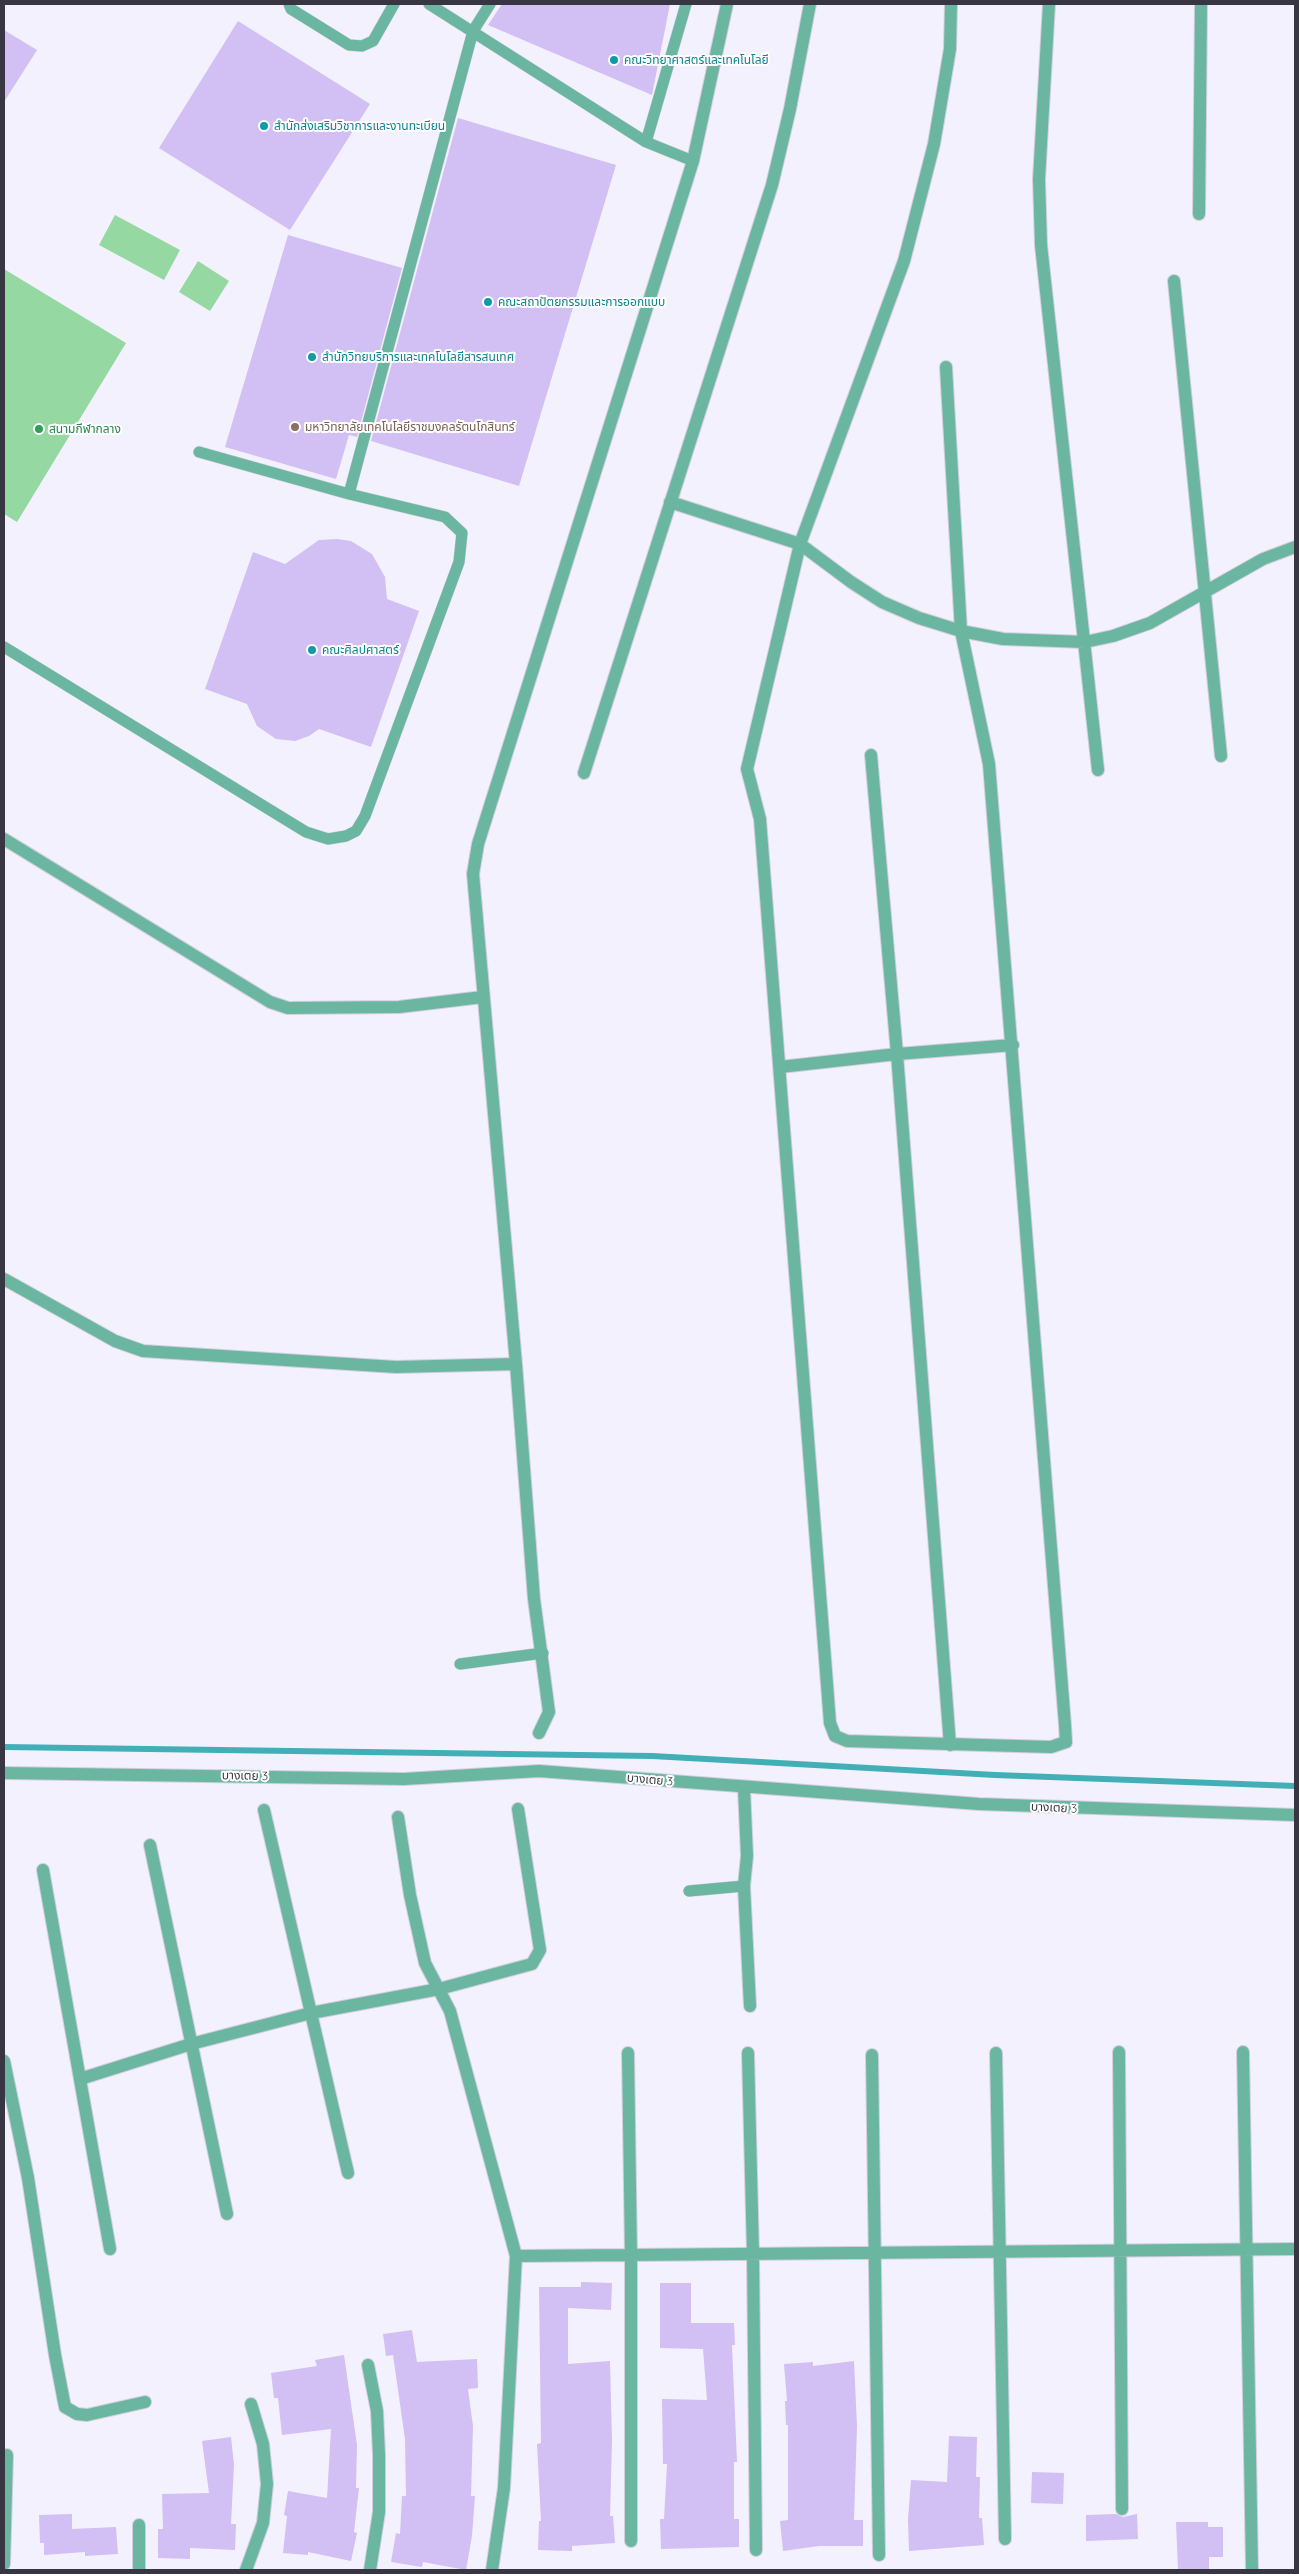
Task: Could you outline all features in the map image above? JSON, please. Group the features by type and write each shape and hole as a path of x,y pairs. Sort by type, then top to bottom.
{"street":[{"path":"539,1733 549,1712 534,1599 516,1364 473,874 478,844 693,161 727,4"},
{"path":"584,773 772,185 790,109 810,4"},
{"path":"946,367 961,631 989,764 1013,1045 1066,1742 1051,1747 847,1741 835,1736 830,1723 760,819 747,769 800,544 904,261 934,144 950,49 951,4"},
{"path":"1049,4 1039,179 1041,246 1098,770"},
{"path":"1199,214 1201,4"},
{"path":"1174,281 1221,756"},
{"path":"670,502 800,544 851,582 882,602 919,618 961,631 1003,639 1085,642 1150,623 1264,559 1295,546"},
{"path":"871,755 897,1054 950,1745"},
{"path":"4,839 270,1002 288,1008 399,1007 483,997"},
{"path":"780,1067 897,1054 1013,1045"},
{"path":"4,1279 115,1341 143,1351 396,1366 516,1364"},
{"name":"บางเตย 3","path":"4,1773 404,1779 539,1771 744,1788 979,1804 1295,1815"},
{"path":"744,1788 747,1856 744,1886 750,2006"},
{"path":"80,2079 191,2044 311,2013 439,1990 532,1964 540,1950 518,1809"},
{"path":"264,1810 348,2173"},
{"path":"398,1817 410,1894 425,1962 450,2011 516,2256 504,2488 492,2570"},
{"path":"150,1845 227,2214"},
{"path":"43,1870 110,2249"},
{"path":"1119,2052 1122,2509"},
{"path":"1243,2052 1252,2570"},
{"path":"628,2053 631,2255 631,2541"},
{"path":"748,2053 753,2254 756,2550"},
{"path":"996,2053 1005,2539"},
{"path":"872,2055 879,2555"},
{"path":"4,2061 28,2178 62,2399 70,2412 87,2415 145,2402"},
{"path":"516,2256 1246,2248 1295,2250"},
{"path":"368,2365 377,2411 379,2455 379,2512 370,2570"},
{"path":"246,2570 263,2523 267,2484 263,2444 251,2404"},
{"path":"4,2564 7,2454"},
{"path":"139,2525 139,2570"}],"lane":[{"path":"289,4 291,9 349,45 362,46 373,41 394,4"},
{"path":"429,4 646,142 693,161"},
{"path":"349,494 473,31 490,4"},
{"path":"646,142 686,4"},
{"path":"4,647 306,832 328,838 346,836 356,831 365,816 459,562 462,533 445,517 349,494 199,452"},
{"path":"460,1664 542,1653"},
{"path":"689,1891 744,1886"}],"green space":[{"path":"115,215 180,250 164,280 99,245"},
{"path":"198,261 229,281 210,311 179,292"},
{"name":"สนามกีฬากลาง","path":"4,269 126,343 17,522 4,514"}],"building":[{"name":"คณะวิทยาศาสตร์และเทคโนโลยี","path":"502,4 670,4 652,95 488,25"},
{"name":"สำนักส่งเสริมวิชาการและงานทะเบียน","path":"238,21 370,104 290,230 159,148"},
{"path":"4,30 37,50 4,102"},
{"name":"คณะสถาปัตยกรรมและการออกแบบ","path":"458,118 616,165 519,486 371,441"},
{"name":"สำนักวิทยบริการและเทคโนโลยีสารสนเทศ","path":"288,235 402,268 357,437 349,435 336,479 225,447"},
{"name":"คณะศิลปศาสตร์","path":"337,539 351,541 372,554 385,577 387,599 419,611 371,747 319,729 309,736 295,741 276,739 257,726 247,704 205,689 253,552 285,564 319,540"},
{"path":"581,2282 612,2283 611,2310 568,2308 568,2364 610,2361 612,2441 610,2516 613,2516 615,2543 572,2546 572,2551 538,2550 539,2521 541,2521 537,2444 541,2443 539,2287 581,2287"},
{"path":"660,2283 691,2283 691,2323 734,2323 735,2345 732,2345 737,2462 734,2462 734,2519 739,2519 739,2547 661,2549 660,2519 664,2519 667,2464 663,2464 662,2399 707,2400 703,2349 660,2348"},
{"path":"412,2330 417,2362 477,2359 478,2388 468,2389 473,2426 471,2496 475,2496 472,2536 466,2570 423,2562 422,2567 391,2562 396,2533 400,2534 402,2496 406,2496 405,2439 393,2355 386,2356 383,2334"},
{"path":"344,2355 357,2445 356,2488 359,2488 354,2532 357,2533 351,2561 308,2552 308,2555 283,2553 287,2516 284,2515 288,2491 327,2498 331,2429 282,2435 278,2398 274,2398 271,2373 317,2366 315,2360"},
{"path":"854,2361 857,2426 854,2520 863,2520 863,2546 819,2546 783,2551 780,2521 788,2520 788,2425 786,2425 785,2401 787,2401 784,2364 813,2362 813,2366"},
{"path":"949,2436 977,2437 976,2477 980,2477 979,2518 982,2518 984,2545 909,2551 908,2519 911,2480 947,2482"},
{"path":"231,2437 234,2464 231,2524 236,2524 235,2550 190,2548 190,2559 158,2558 158,2529 163,2529 162,2494 209,2493 202,2441"},
{"path":"1032,2472 1064,2473 1063,2504 1031,2503"},
{"path":"72,2514 72,2529 116,2527 118,2554 85,2556 85,2552 44,2555 44,2543 40,2543 39,2515"},
{"path":"1116,2514 1123,2517 1137,2514 1138,2539 1086,2541 1086,2515"},
{"path":"1176,2522 1208,2522 1208,2527 1223,2527 1223,2557 1209,2557 1209,2570 1178,2570"}],"waterway":[{"path":"4,1747 652,1756 995,1775 1295,1786"}],"place":[{"name":"คณะวิทยาศาสตร์และเทคโนโลยี","path":"614,60"},
{"name":"สำนักส่งเสริมวิชาการและงานทะเบียน","path":"264,126"},
{"name":"คณะสถาปัตยกรรมและการออกแบบ","path":"488,302"},
{"name":"สำนักวิทยบริการและเทคโนโลยีสารสนเทศ","path":"312,357"},
{"name":"มหาวิทยาลัยเทคโนโลยีราชมงคลรัตนโกสินทร์","path":"295,427"},
{"name":"สนามกีฬากลาง","path":"39,429"},
{"name":"คณะศิลปศาสตร์","path":"312,650"}]}
